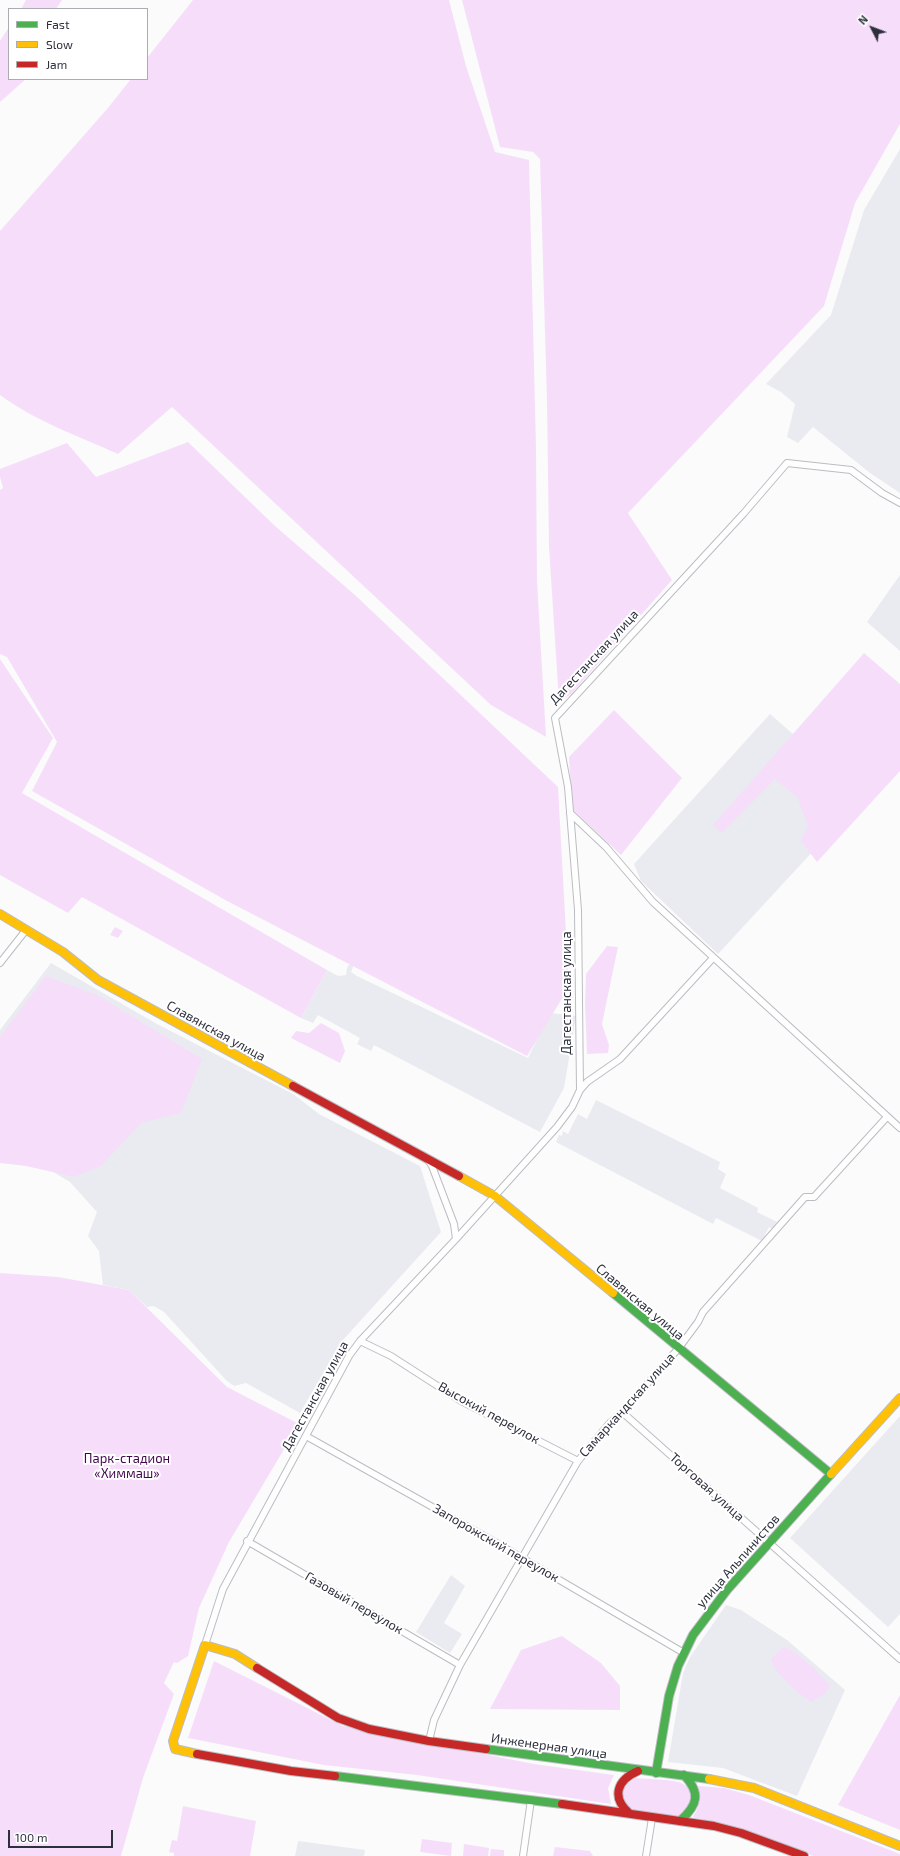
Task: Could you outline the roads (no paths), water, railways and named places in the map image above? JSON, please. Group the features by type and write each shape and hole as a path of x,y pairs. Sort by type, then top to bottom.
{"street":[{"name":"Дагестанская улица","path":"580,1090 578,910 568,787 555,718 744,513 787,463 851,470 876,489 900,503"},
{"path":"570,814 606,847 653,902 900,1128"},
{"name":"Славянская улица","path":"0,914 63,952 98,980 495,1196 678,1349 831,1474"},
{"path":"0,963 26,930"},
{"name":"Дагестанская улица","path":"531,1800 292,1771 175,1749 173,1741 223,1589 349,1356 360,1341 456,1239 565,1117 574,1104 580,1090 591,1078 620,1058 713,958"},
{"name":"Самаркандская улица","path":"429,1741 434,1720 460,1665 578,1461 608,1425 622,1412 678,1349 698,1322 703,1312 787,1216 805,1197 814,1197 887,1117"},
{"path":"427,1158 432,1166 454,1224 456,1239"},
{"name":"Высокий переулок","path":"360,1341 391,1356 461,1401 578,1461"},
{"name":"улица Альпинистов","path":"656,1773 664,1720 674,1678 684,1653 703,1620 769,1542 900,1398"},
{"name":"Торговая улица","path":"622,1412 900,1659"},
{"name":"Запорожский переулок","path":"306,1436 523,1558 684,1653"},
{"name":"Газовый переулок","path":"248,1541 460,1665"},
{"name":"Инженерная улица","path":"205,1645 235,1654 349,1723 369,1729 429,1741 638,1771 684,1775 725,1781 754,1788 900,1846"},
{"path":"630,1814 620,1804 618,1790 624,1778 629,1774 638,1771"},
{"path":"680,1821 689,1814 695,1800 696,1790 693,1783 684,1775"},
{"path":"522,1856 531,1800 680,1821 740,1833 804,1856"},
{"path":"646,1856 652,1818"}],"park label":[{"name":"Парк-стадион «Химмаш»","path":"127,1466"}]}
